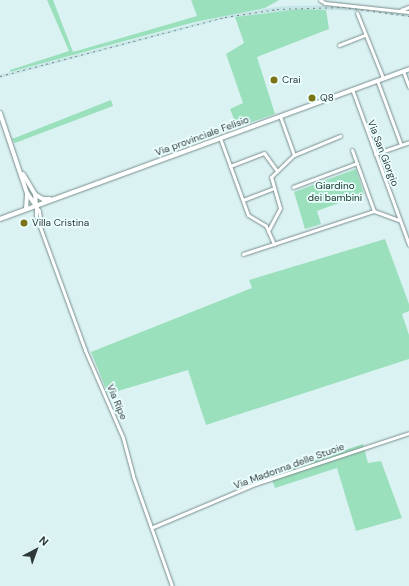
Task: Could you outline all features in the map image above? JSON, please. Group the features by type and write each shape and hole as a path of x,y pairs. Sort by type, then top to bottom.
{"main road":[{"name":"Via provinciale Felisio","path":"0,219 409,69"},
{"path":"0,113 27,193 36,206"},
{"path":"19,168 35,194 43,200 60,197"},
{"path":"26,209 27,193"},
{"path":"35,194 36,206"}],"street":[{"path":"320,0 329,4 409,12"},
{"path":"329,4 332,0"},
{"path":"401,10 409,7"},
{"path":"357,13 382,78"},
{"path":"339,45 365,35"},
{"path":"403,71 409,87"},
{"path":"377,80 401,144"},
{"name":"Via San Giorgio","path":"352,89 409,245"},
{"path":"280,116 294,155"},
{"path":"268,230 280,208 270,177 294,155 340,136"},
{"path":"220,138 248,215 266,226 274,244"},
{"path":"375,154 409,142"},
{"path":"352,150 374,211"},
{"path":"230,166 264,154 277,171"},
{"path":"293,187 357,163"},
{"path":"243,200 274,188"},
{"name":"Via Ripe","path":"36,206 36,216 41,226 85,350 123,438 133,476 153,527 172,586"},
{"path":"243,254 374,211 400,220"},
{"name":"Via Madonna delle Stuoie","path":"153,527 255,484 409,433"}],"shaded area":[{"path":"341,5 409,13 409,17 371,11 326,10 264,13 223,19 0,78 0,75 235,13 284,6"}],"green space":[{"path":"47,0 53,0 73,52 197,16 191,0 279,0 265,8 195,22 10,72 10,70 69,51"},
{"path":"300,9 326,10 329,29 257,57 275,114 237,127 230,109 243,103 226,54 244,43 235,17"},
{"path":"111,100 113,106 15,143 12,139"},
{"name":"Giardino dei bambini","path":"356,169 364,194 317,211 321,224 305,229 294,192"},
{"path":"385,239 409,304 409,311 402,314 409,335 409,359 206,425 188,370 108,394 91,352 252,288 249,280"},
{"path":"363,444 368,463 381,461 402,518 356,531 337,468 275,488 270,475"}],"railway":[{"path":"0,76 225,17 277,9 343,7 409,16"}],"place":[{"name":"Crai","path":"274,80"},
{"name":"Q8","path":"312,98"},
{"name":"Villa Cristina","path":"24,223"}]}
